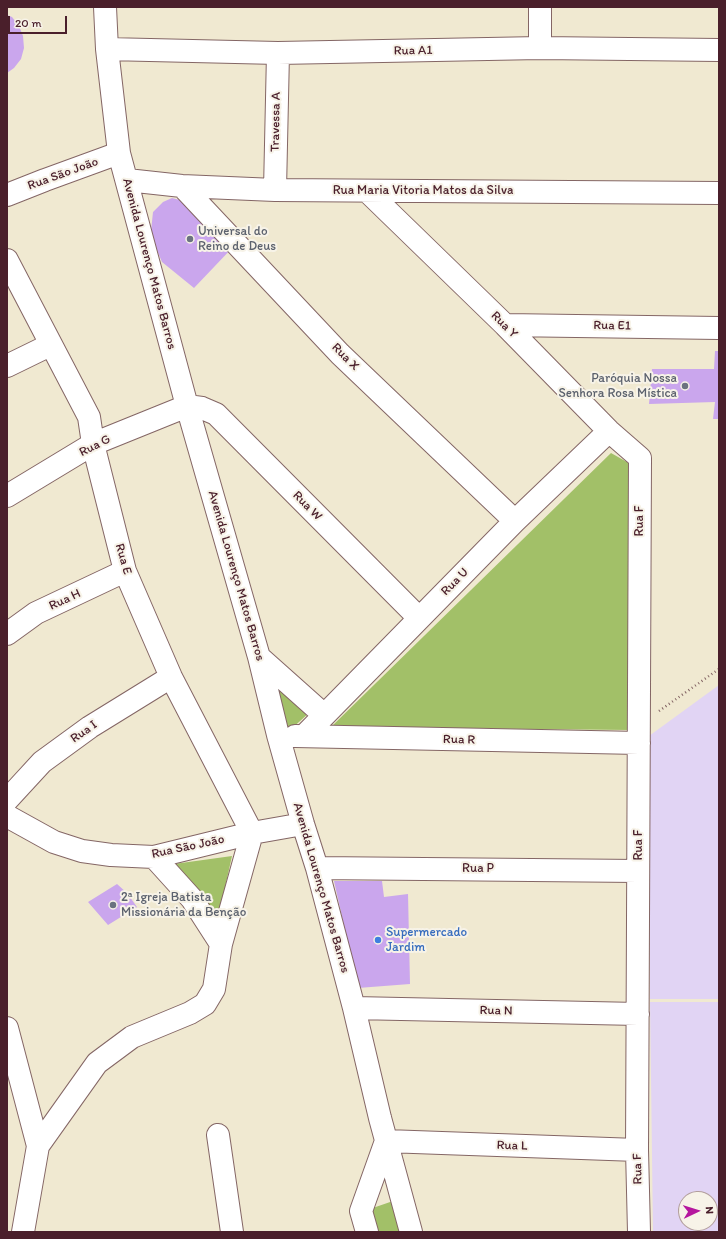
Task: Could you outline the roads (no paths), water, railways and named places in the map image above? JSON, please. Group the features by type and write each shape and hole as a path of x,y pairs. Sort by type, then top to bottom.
{"street":[{"name":"Avenida Lourenço Matos Barros","path":"105,7 107,49 119,153 187,406 259,658 278,735 317,868 354,1008 386,1141 411,1232"},
{"path":"540,7 540,48"},
{"name":"Rua A1","path":"107,49 278,53 540,48 719,50"},
{"name":"Travessa A","path":"275,190 278,53"},
{"name":"Rua São João","path":"7,195 119,153"},
{"name":"Rua Maria Vitoria Matos da Silva","path":"127,180 182,186 275,190 719,193"},
{"name":"Rua X","path":"182,186 340,354 514,521"},
{"name":"Rua Y","path":"367,191 505,325 609,431 640,458"},
{"name":"Rua E","path":"10,271 89,417 93,444 125,571 171,677 252,833"},
{"name":"Rua E1","path":"505,325 719,328"},
{"path":"7,366 50,345"},
{"name":"Rua G","path":"7,496 93,444 187,406"},
{"name":"Rua W","path":"187,406 202,408 216,414 418,618"},
{"name":"Rua U","path":"304,736 514,521 609,431"},
{"name":"Rua F","path":"639,1232 637,1150 640,458"},
{"name":"Rua H","path":"7,634 36,613 125,571"},
{"path":"259,658 324,715"},
{"name":"Rua I","path":"7,800 42,762 90,727 171,677"},
{"name":"Rua R","path":"278,735 639,734"},
{"name":"Rua São João","path":"7,816 54,842 82,851 111,856 154,857 252,833 303,824"},
{"path":"38,1146 97,1063 132,1037 190,1013 205,1004 214,989 221,944 252,833"},
{"path":"154,857 192,899 221,944"},
{"name":"Rua P","path":"317,868 638,871"},
{"name":"Rua N","path":"354,1008 638,1014"},
{"path":"7,1028 38,1146 23,1232"},
{"path":"218,1135 232,1232"},
{"path":"367,1232 361,1211 386,1141"},
{"name":"Rua L","path":"386,1141 637,1150"}],"place":[{"name":"Universal do Reino de Deus","path":"190,239"},
{"name":"Paróquia Nossa Senhora Rosa Mística","path":"685,386"},
{"name":"2ª Igreja Batista Missionária da Benção","path":"113,905"},
{"name":"Supermercado Jardim","path":"378,940"}]}
